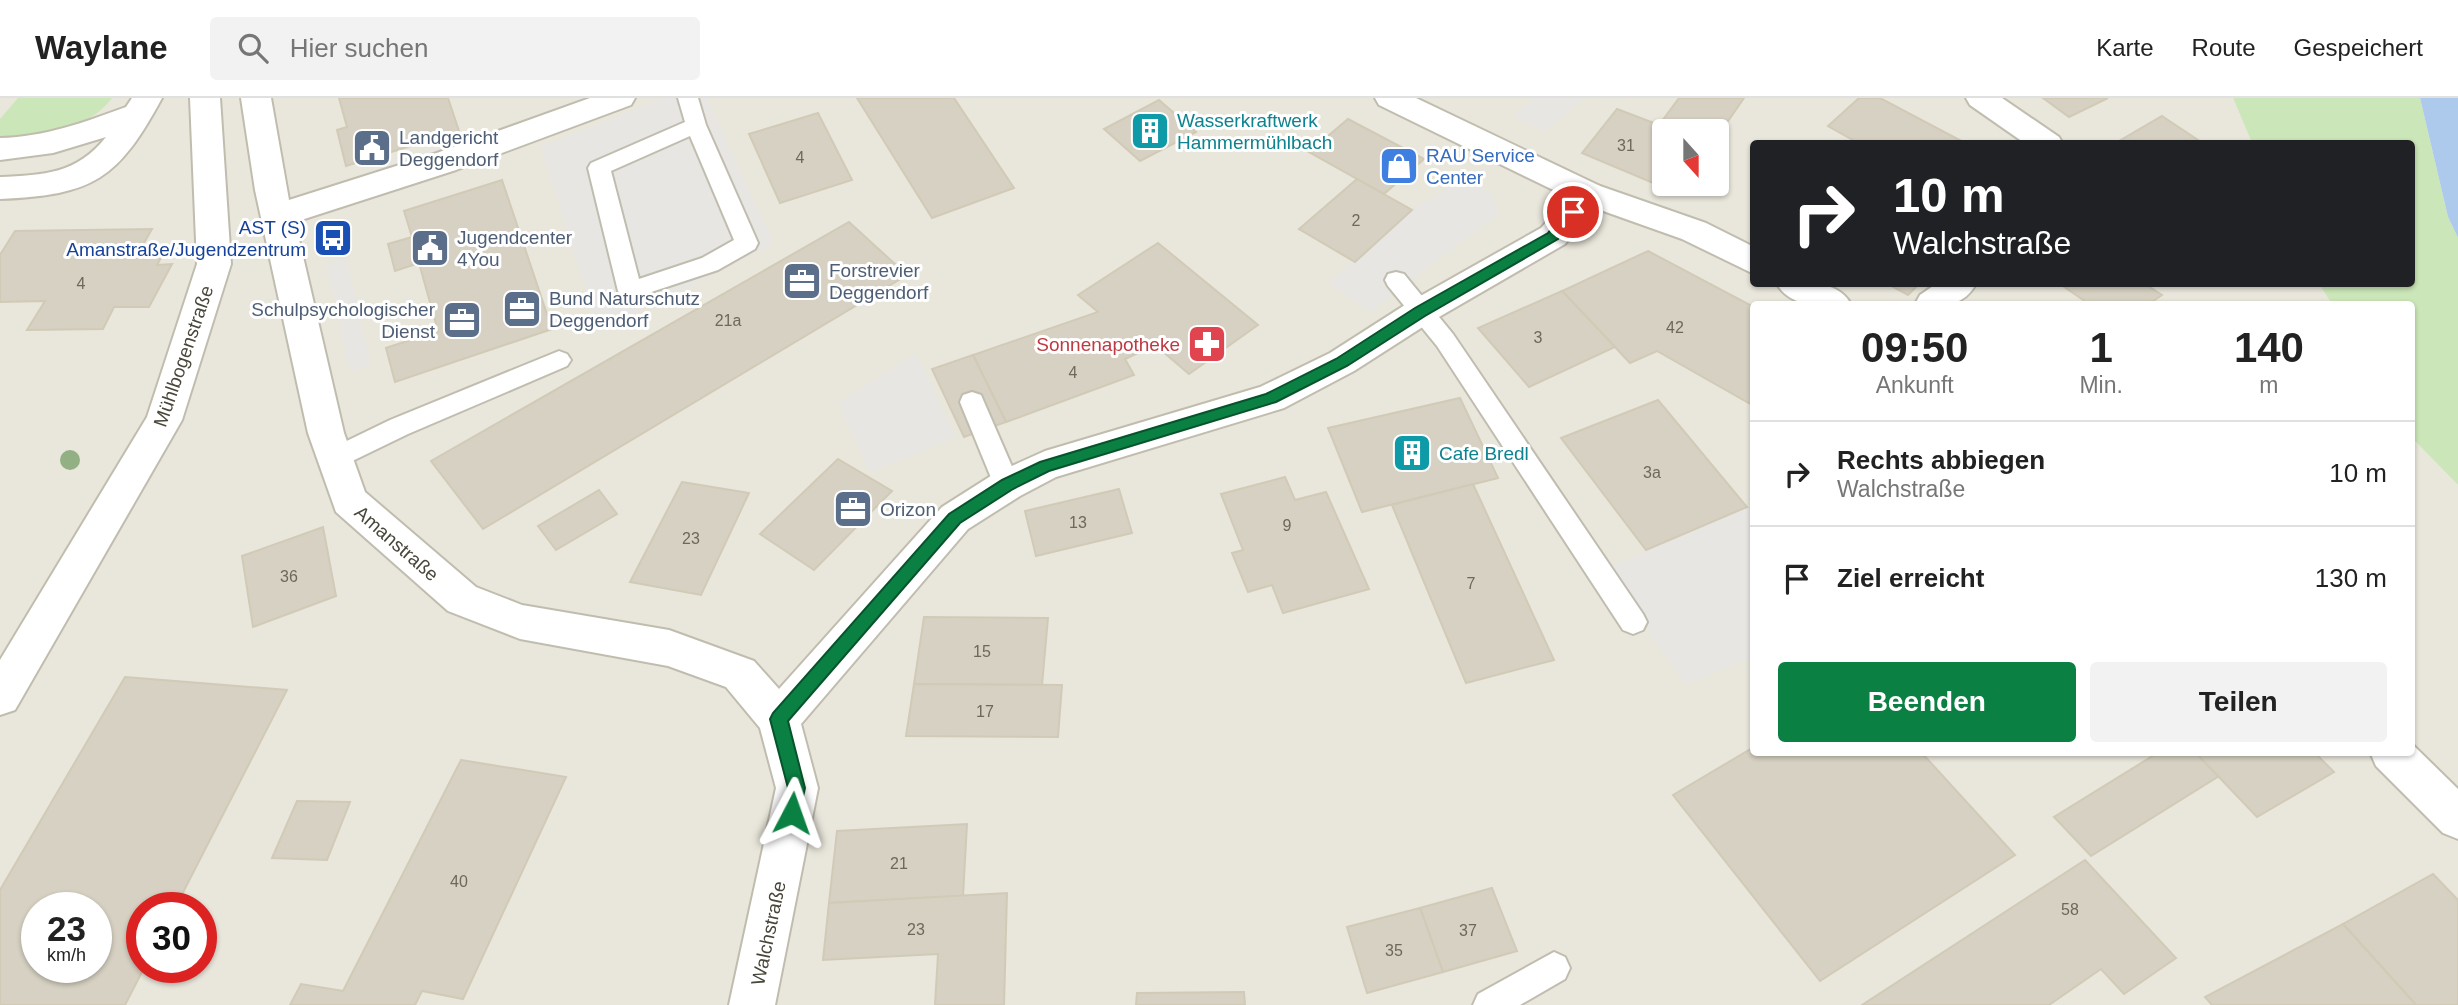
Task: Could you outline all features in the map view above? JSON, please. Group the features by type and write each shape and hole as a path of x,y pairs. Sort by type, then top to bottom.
{"street":[{"name":"Mühlbogenstraße","path":"0,697 164,420 214,264 205,98"},
{"name":"Amanstraße","path":"256,98 276,216 333,459 349,501 462,599 520,622 669,648 740,674 779,719"},
{"path":"276,216 445,162 620,98"},
{"path":"1390,98 1589,194 1694,231 1750,260"},
{"path":"1981,98 2042,140"},
{"path":"0,149 16,149 77,135 143,106"},
{"path":"0,188 30,187 87,173 119,144 143,106"},
{"path":"779,719 955,518 1007,485 1045,466 1271,398 1342,362 1420,312 1553,236 1589,194"},
{"path":"1800,287 1827,301"},
{"path":"1936,301 1955,287"},
{"name":"Walchstraße","path":"752,1005 797,788 779,719"},
{"path":"2395,756 2458,819"}],"lane":[{"path":"688,98 696,125 747,243 710,264 629,291 599,168 696,125"},
{"path":"1396,279 1445,340 1633,622"},
{"path":"333,459 399,427 559,360"},
{"path":"972,402 1007,485"},
{"path":"1489,1005 1554,968"}],"shaded area":[{"path":"0,98 2233,98 2251,140 1750,140 1750,287 2321,287 2330,301 1750,301 1750,756 2415,756 2415,441 2458,485 2458,1005 0,1005"},
{"path":"663,98 707,98 774,244 599,332 541,147"},
{"path":"1534,98 1584,98 1544,132 1514,116"},
{"path":"479,132 483,141 366,180 369,171"},
{"path":"1464,178 1492,194 1499,213 1371,312 1328,283 1412,210"},
{"path":"346,258 371,366 350,372 327,265"},
{"path":"916,353 955,437 870,473 838,403"},
{"path":"1747,507 1750,510 1750,658 1685,685 1606,569"}],"green space":[{"path":"18,98 112,98 90,118 61,130 0,137 0,119"},
{"path":"2233,98 2420,98 2448,217 2458,238 2458,485 2415,441 2415,301 2330,301 2321,287 2415,287 2415,140 2251,140"}],"water":[{"path":"2420,98 2458,98 2458,238 2448,217"}],"building":[{"name":"Landgericht Deggendorf","path":"339,98 448,98 459,131 346,166 337,130 347,127"},
{"path":"857,98 954,98 1014,188 932,218"},
{"path":"1679,98 1744,98 1729,120 1663,119"},
{"path":"1859,98 1880,98 1959,140 1853,140 1828,126"},
{"path":"2043,98 2108,98 2069,117"},
{"name":"Wasserkraftwerk Hammermühlbach","path":"1159,100 1196,132 1140,161 1104,129"},
{"path":"1617,109 1652,122 1652,182 1582,153"},
{"path":"818,113 852,180 780,203 749,134"},
{"path":"2162,116 2198,140 2121,140"},
{"path":"1348,119 1424,159 1384,194 1309,152"},
{"path":"1357,179 1412,210 1355,262 1299,229"},
{"path":"502,180 552,329 395,382 386,348 438,331 419,263 395,271 388,244 412,237 404,211"},
{"path":"849,222 907,275 483,529 431,461"},
{"path":"152,229 141,248 167,247 157,265 172,264 149,307 114,307 103,329 27,330 45,301 0,302 0,255 15,231"},
{"path":"1158,243 1258,325 1189,374 1155,345 1125,359 1134,375 1006,422 973,355 1098,312 1078,295"},
{"path":"1648,251 1750,305 1750,404 1657,351 1630,363 1562,291"},
{"path":"1893,287 1916,287 1908,295"},
{"path":"2064,287 2150,287 2162,295 2153,301 2085,301"},
{"path":"1562,291 1615,347 1529,387 1478,328"},
{"path":"973,355 1006,422 964,437 932,369"},
{"name":"Cafe Bredl","path":"1460,398 1498,478 1362,512 1328,428"},
{"path":"1658,400 1747,507 1646,550 1561,438"},
{"path":"838,459 892,491 814,570 760,534"},
{"path":"1285,477 1295,500 1326,492 1369,589 1283,613 1272,585 1248,592 1232,553 1243,550 1221,494"},
{"path":"682,482 749,493 701,595 630,582"},
{"path":"1473,484 1554,660 1466,683 1392,505"},
{"path":"1119,489 1132,533 1036,556 1025,511"},
{"path":"599,490 617,514 556,550 538,526"},
{"path":"323,527 336,596 253,627 242,556"},
{"path":"924,617 1048,618 1042,685 914,684"},
{"path":"125,677 287,690 183,892 126,892 126,983 136,983 125,1005 0,1005 0,890"},
{"path":"914,684 1062,685 1058,737 906,736"},
{"path":"1750,749 1750,756 1925,756 2015,855 1820,981 1673,795"},
{"path":"2153,756 2199,756 2219,776 2091,856 2054,817"},
{"path":"2199,756 2318,756 2334,772 2257,817"},
{"path":"461,760 566,777 463,999 422,991 415,1005 290,1005 301,984 343,991"},
{"path":"297,801 350,802 327,860 272,858"},
{"path":"967,824 963,896 829,903 837,831"},
{"path":"2085,860 2176,958 2124,994 2101,969 2049,1005 1862,1005"},
{"path":"2433,874 2458,900 2458,1005 2416,1005 2343,924"},
{"path":"1492,888 1517,951 1443,972 1420,908"},
{"path":"1007,893 1004,1005 935,1005 938,954 823,960 829,903"},
{"path":"1420,908 1443,972 1367,993 1347,927"},
{"path":"2343,924 2416,1005 2212,1005 2205,997"},
{"path":"1244,992 1245,1005 1136,1005 1137,993"}],"place":[{"name":"Wasserkraftwerk Hammermühlbach","path":"1150,131"},
{"name":"Landgericht Deggendorf","path":"372,148"},
{"name":"RAU Service Center","path":"1399,166"},
{"name":"AST (S) Amanstraße/Jugendzentrum","path":"333,238"},
{"name":"Jugendcenter 4You","path":"430,248"},
{"name":"Forstrevier Deggendorf","path":"802,281"},
{"name":"Bund Naturschutz Deggendorf","path":"522,309"},
{"name":"Schulpsychologischer Dienst","path":"462,320"},
{"name":"Sonnenapotheke","path":"1207,344"},
{"name":"Cafe Bredl","path":"1412,453"},
{"name":"Orizon","path":"853,509"}],"route":[{"path":"792,813 797,788 779,719 955,518 1007,485 1045,466 1271,398 1342,362 1420,312 1553,236 1573,212"}]}
